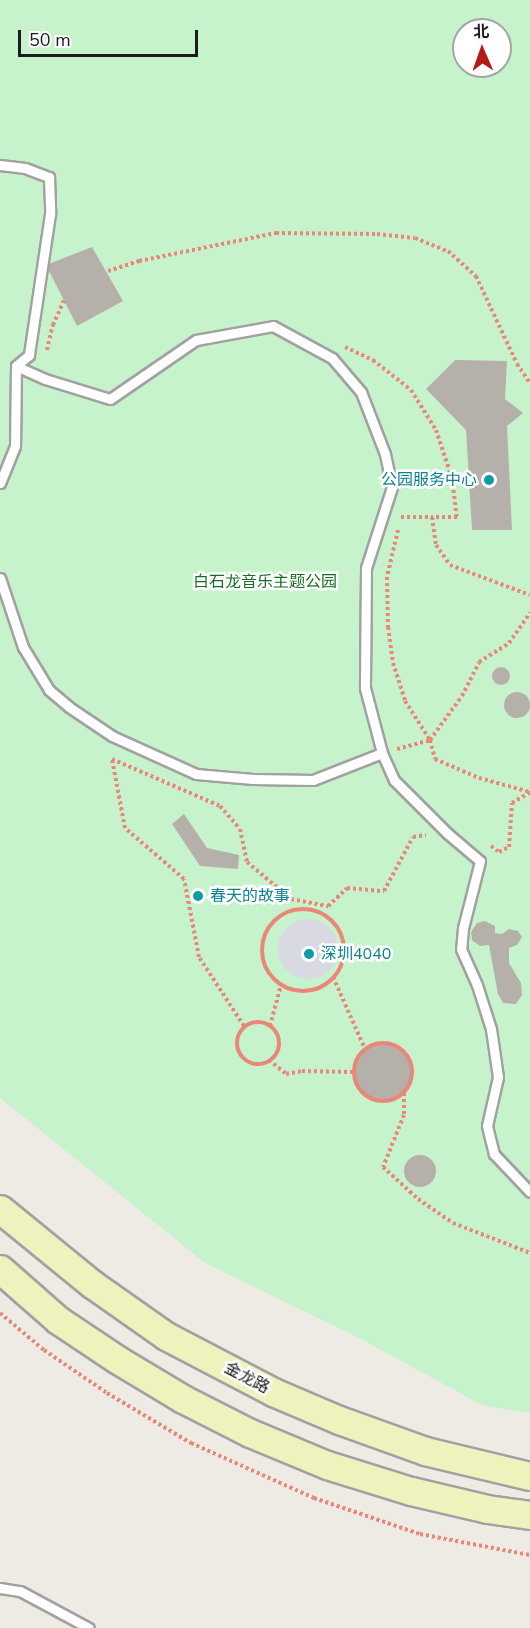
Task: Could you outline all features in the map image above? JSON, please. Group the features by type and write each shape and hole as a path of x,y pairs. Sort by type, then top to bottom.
{"main road":[{"name":"金龙路","path":"0,1209 92,1284 166,1336 273,1392 339,1420 425,1451 530,1476"},
{"path":"0,1269 58,1320 88,1340 183,1399 250,1433 327,1465 411,1491 488,1509 530,1515"}],"lane":[{"path":"0,165 25,168 49,177 50,214 29,355 16,366 15,446 0,483"},
{"path":"16,366 45,379 110,399 196,340 273,326 333,358 361,392 385,454 392,487 366,568 365,688 382,753 394,780 447,833 480,861 460,949 477,985 491,1029 498,1077 487,1126 494,1154 530,1192"},
{"path":"0,578 22,647 49,690 69,707 112,736 196,774 253,779 312,780 382,753"},
{"path":"0,1588 20,1591 89,1628"}],"path":[{"path":"108,271 139,261 276,233 377,234 415,238 448,251 476,276 517,363 530,383"},
{"path":"341,345 373,360 411,390 436,430 452,478 457,517 401,516 387,577 388,627 393,663 405,701 430,740 435,759 479,778 530,792"},
{"path":"432,517 436,545 450,565 530,595"},
{"path":"382,753 430,740 462,696 478,662 508,643 530,613"},
{"path":"244,1026 200,957 184,879 125,828 112,759 220,806 240,829 247,862 291,899 328,906 347,888 384,891 413,837 447,833"},
{"path":"481,839 499,852 509,847 512,803 530,792"},
{"path":"295,910 320,913 338,930 344,954 333,977 322,986 308,991 294,990 280,985 263,963 261,949 264,935 272,923 283,914 295,910"},
{"path":"333,977 365,1049"},
{"path":"270,1026 280,985"},
{"path":"257,1022 270,1026 275,1030 279,1043 274,1055 264,1063 250,1062 239,1053 237,1038 244,1026 257,1022"},
{"path":"404,1093 385,1101 368,1096 360,1090 354,1072 356,1063 365,1049 386,1044 403,1051 412,1068 404,1093 404,1115 383,1167 418,1199 453,1223 530,1253"},
{"path":"270,1060 286,1074 302,1071 354,1072"}],"green space":[{"name":"白石龙音乐主题公园","path":"0,0 530,0 530,1413 482,1405 359,1338 205,1263 0,1098"}],"shaded area":[{"path":"308,919 325,924 333,932 338,949 333,966 325,974 308,979 291,974 283,966 278,949 283,932 291,924"}],"building":[{"path":"92,247 123,301 77,326 46,265"},
{"name":"公园服务中心","path":"455,360 507,361 505,399 523,413 507,426 512,530 472,530 466,430 426,389"},
{"path":"497,667 505,667 510,672 508,683 497,685 492,680 492,672"},
{"path":"517,692 526,696 530,705 526,714 517,718 508,714 504,705 508,696"},
{"path":"184,814 207,848 239,855 238,869 200,866 172,824"},
{"path":"485,921 495,926 495,933 502,934 509,929 518,931 522,937 517,945 509,948 509,963 521,983 522,995 516,1004 503,1003 498,994 489,945 480,946 472,940 471,932 477,923"},
{"path":"383,1043 399,1048 407,1056 412,1072 407,1088 399,1096 383,1101 367,1096 359,1088 354,1072 359,1056 367,1048"},
{"path":"420,1155 431,1160 436,1171 431,1182 420,1187 409,1182 404,1171 409,1160"}],"place":[{"name":"公园服务中心","path":"489,480"},
{"name":"春天的故事","path":"198,896"},
{"name":"深圳4040","path":"309,954"}]}
